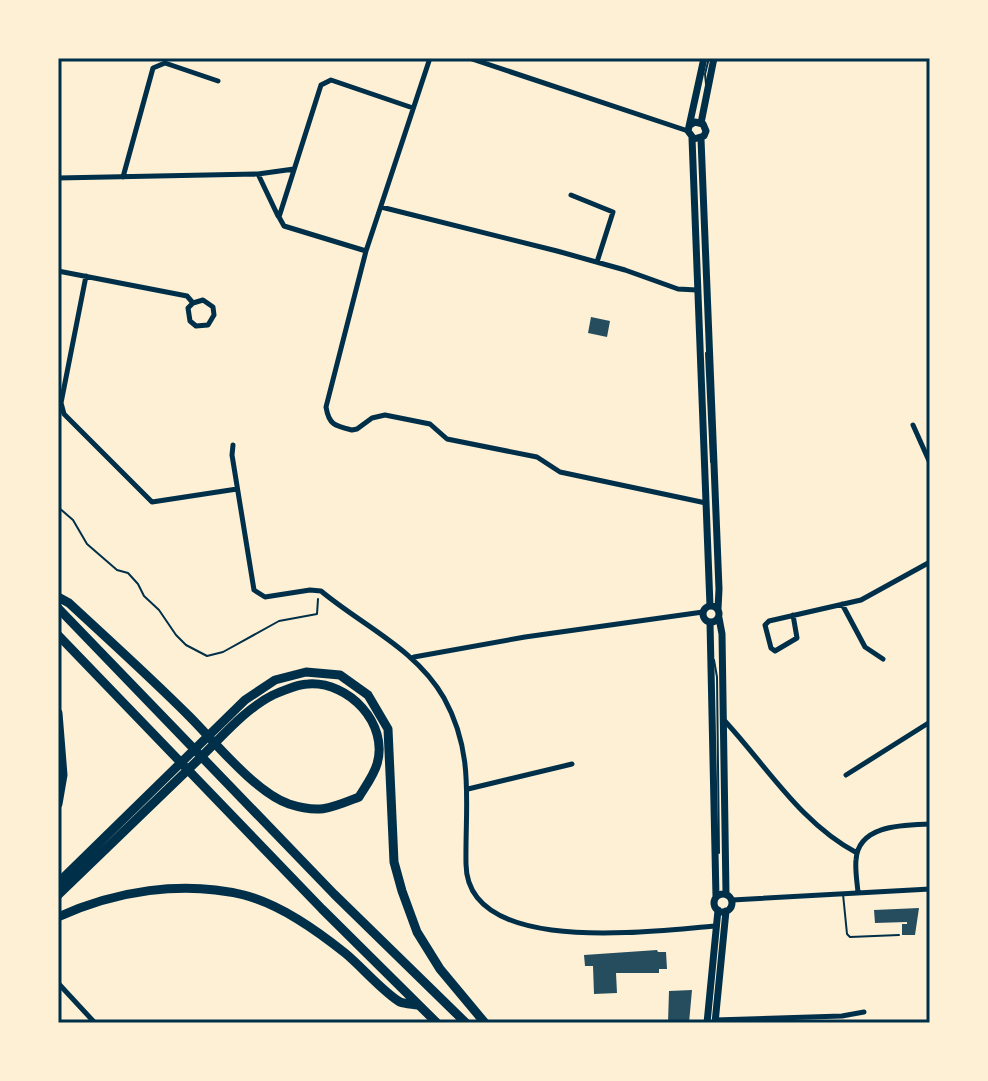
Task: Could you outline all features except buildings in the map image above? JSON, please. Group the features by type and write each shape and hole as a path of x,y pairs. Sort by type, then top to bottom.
{"highway":[{"path":"58,597 69,603 274,797 292,805 324,811 359,797 377,763 378,733 360,704 334,687 308,684 273,695 229,724 155,795 58,883"},
{"path":"58,608 334,894 466,1023"},
{"path":"58,635 322,909 437,1023"},
{"path":"229,724 245,700 275,680 306,672 340,675 368,695 388,729 394,862 402,891 417,932 440,969 485,1023"},
{"path":"58,713 63,775 58,804"},
{"path":"58,895 155,795"},
{"path":"58,917 120,895 166,889 245,896 301,920 402,1003 418,1005"}],"main road":[{"path":"709,58 690,131 712,611 722,634 731,907 722,911 716,926 711,1021"},
{"path":"709,58 701,123 706,131 701,139 719,589 710,622 714,905 722,911"},
{"path":"690,131 695,122 701,123"},
{"path":"690,131 701,139"},
{"path":"697,290 707,290"},
{"path":"706,503 716,503"},
{"path":"716,897 729,897"},
{"path":"711,1021 722,911"}],"street":[{"path":"438,58 430,58 366,251 326,407 328,420 333,425 357,429 372,418 385,415 430,424 447,439 537,457 560,472 706,503"},
{"path":"469,58 690,131"},
{"path":"123,177 153,68 165,63 218,81"},
{"path":"279,217 321,85 331,80 413,108"},
{"path":"58,178 258,174 294,169"},
{"path":"258,174 284,226 366,251"},
{"path":"571,195 613,212 597,262"},
{"path":"381,207 597,262 678,289 697,290"},
{"path":"58,271 187,296 193,303"},
{"path":"86,276 61,403 64,414 152,502 237,489"},
{"path":"203,300 213,307 214,315 208,325 196,326 190,321 188,308 193,303 203,300"},
{"path":"913,425 930,463"},
{"path":"233,445 232,455 254,590 265,597 321,591 413,657 442,695 456,723 465,756 468,789 467,874 476,897 494,914 534,927 578,932 716,926"},
{"path":"793,615 797,638 775,651 771,648 765,625 769,621 793,615 861,600 930,561"},
{"path":"842,604 865,647 883,659"},
{"path":"413,657 525,637 712,611"},
{"path":"723,719 811,820 832,839 857,853"},
{"path":"846,775 930,722"},
{"path":"468,789 572,764"},
{"path":"858,892 857,853 867,839 885,828 930,824"},
{"path":"729,897 930,889"},
{"path":"58,983 95,1023"},
{"path":"711,1021 842,1016 864,1012"}],"lane":[{"path":"706,93 705,74 709,58"},
{"path":"843,893 847,934 850,937 899,935"}],"path":[{"path":"58,507 73,520 87,544 117,570 128,573 186,645 207,656 223,652 279,621 317,614 316,590"}]}
